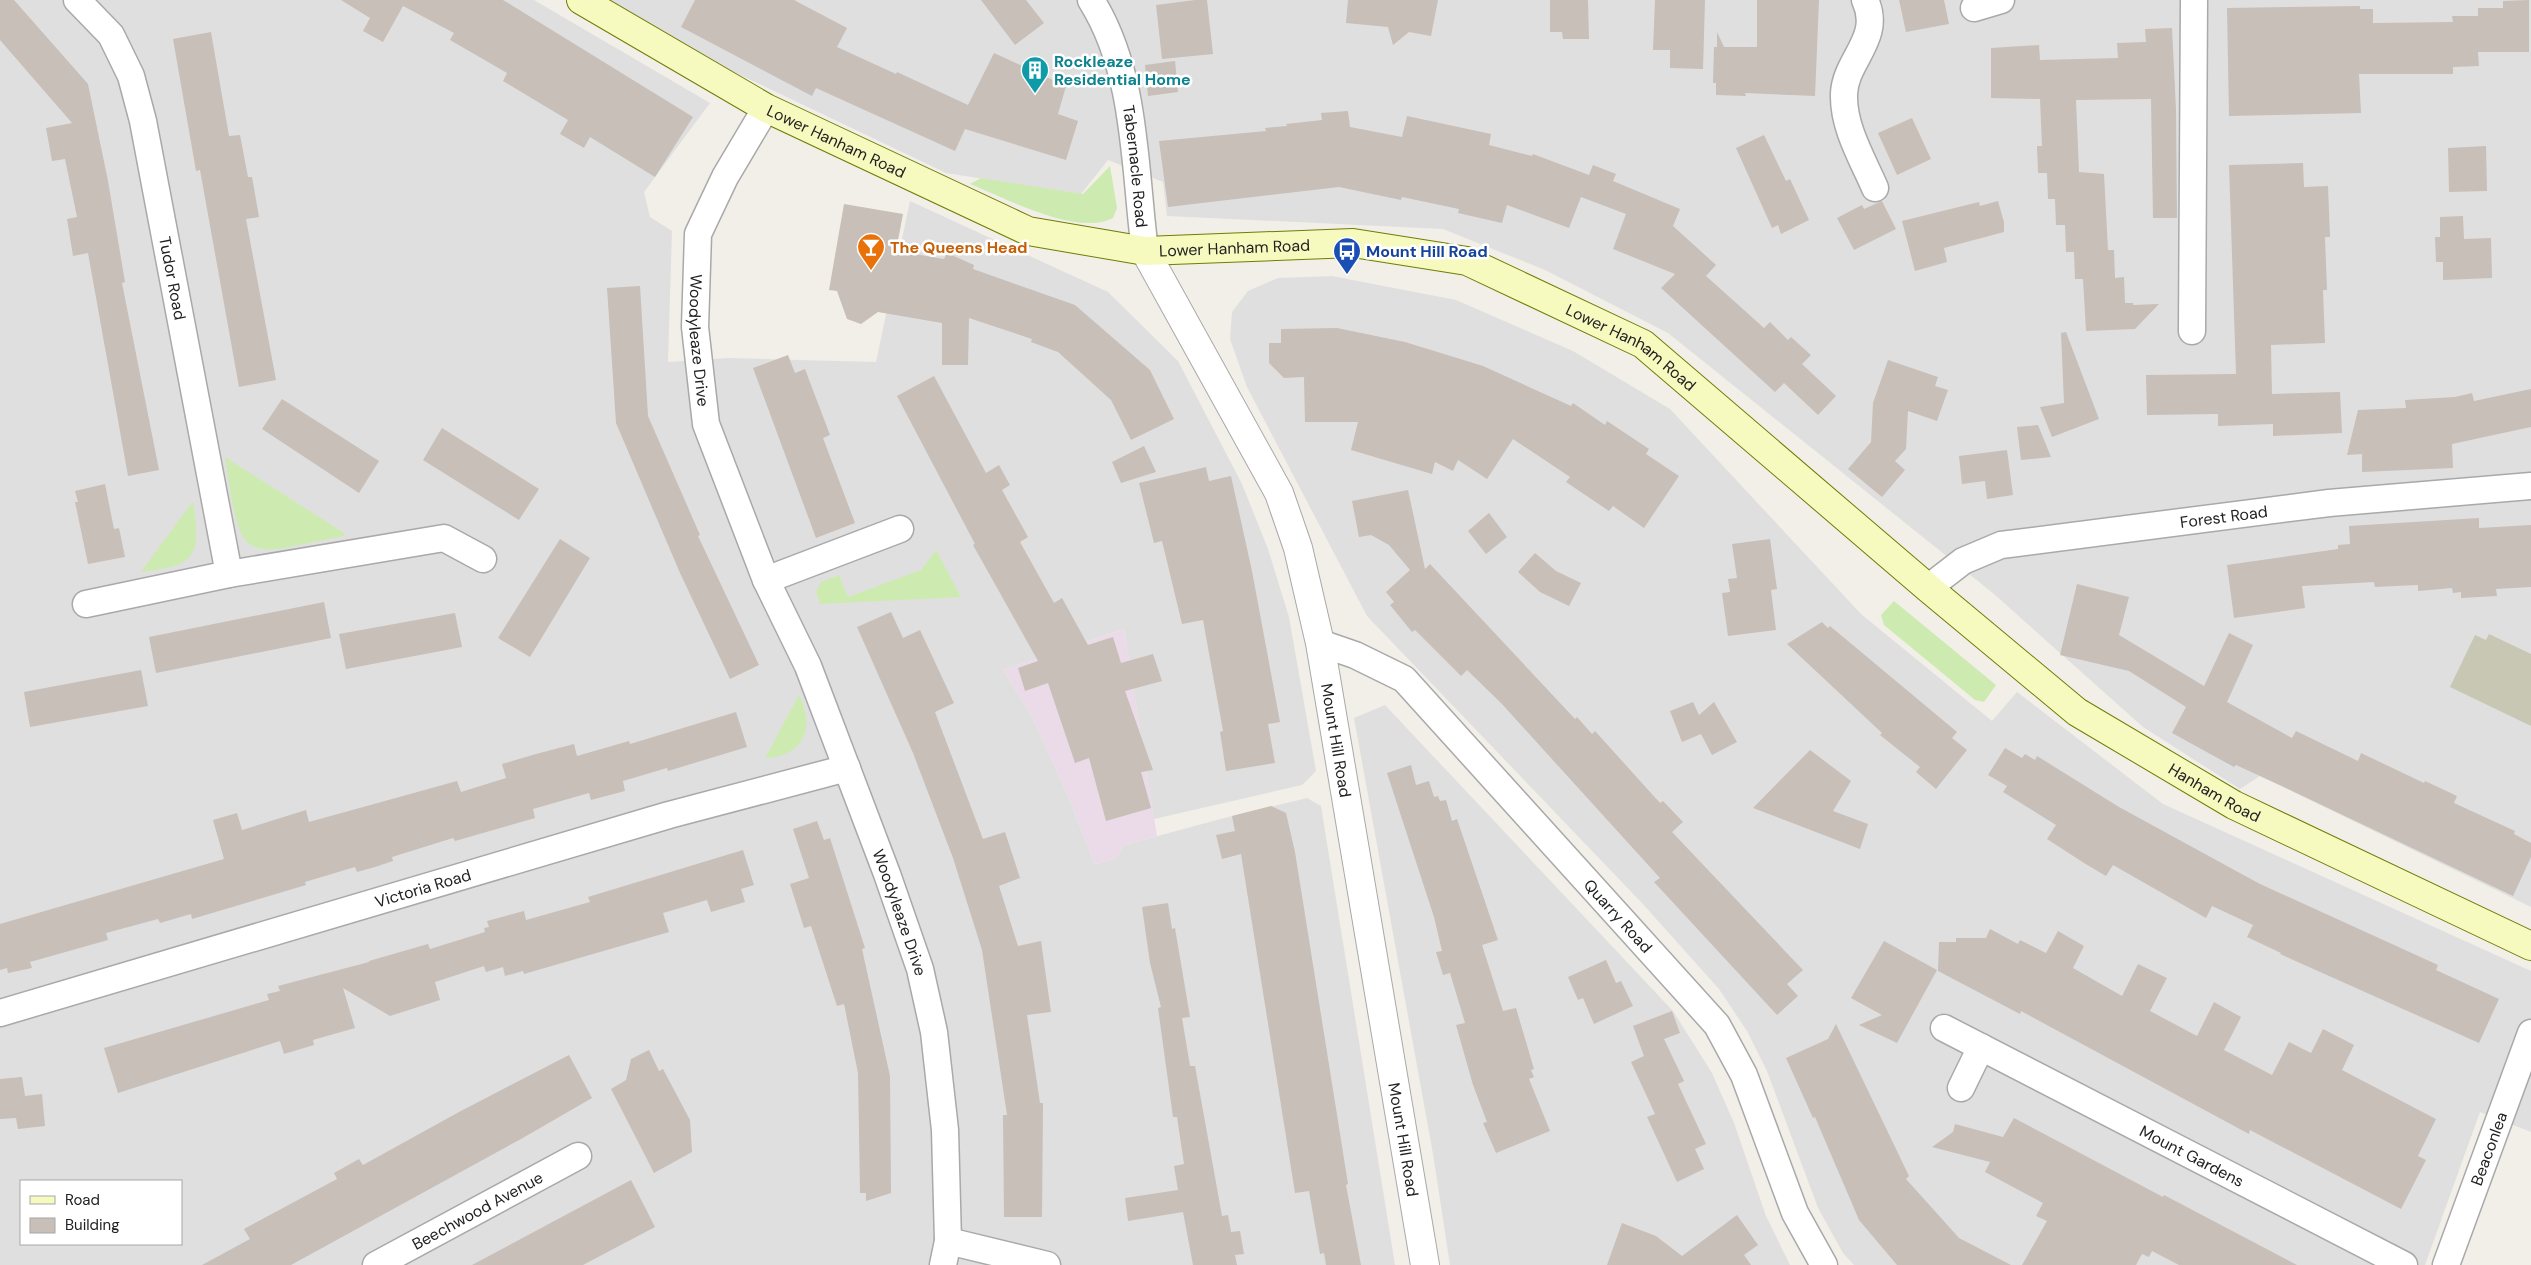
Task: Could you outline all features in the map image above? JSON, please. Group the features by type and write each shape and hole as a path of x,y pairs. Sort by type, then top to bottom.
{"main road":[{"name":"Lower Hanham Road","path":"581,0 766,108 1028,231 1145,251 1353,243 1467,261 1643,344 1928,588"},
{"name":"Hanham Road","path":"1928,588 2077,712 2234,804 2531,946"}],"street":[{"name":"Tudor Road","path":"77,0 111,35 131,76 143,121 229,574"},
{"name":"Tabernacle Road","path":"1090,0 1102,16 1120,71 1130,111 1145,251"},
{"path":"1865,0 1868,8 1868,39 1854,61 1844,92 1846,118 1875,188"},
{"path":"1974,8 2001,0"},
{"path":"2192,331 2194,0"},
{"name":"Woodyleaze Drive","path":"766,108 725,178 698,234 694,327 706,424 766,580 808,666 888,874 920,969 934,1032 945,1130 946,1253"},
{"name":"Mount Hill Road","path":"1145,251 1279,493 1298,548 1320,643 1425,1265"},
{"name":"Forest Road","path":"1928,588 1963,561 2001,545 2330,503 2531,486"},
{"path":"766,580 900,529"},
{"path":"86,604 229,574 444,538 483,558"},
{"name":"Quarry Road","path":"1320,643 1355,655 1404,680 1717,1025 1744,1075 1794,1213 1824,1265"},
{"name":"Victoria Road","path":"0,1012 669,816 847,768"},
{"name":"Mount Gardens","path":"1944,1028 2404,1265"},
{"name":"Beaconlea","path":"2446,1265 2531,1033"},
{"path":"1961,1088 1980,1047"},
{"name":"Beechwood Avenue","path":"376,1265 578,1156"},
{"path":"946,1253 1047,1265"}],"shaded area":[{"path":"0,0 534,0 710,103 644,192 650,217 672,231 668,362 729,358 876,362 910,201 1108,292 1178,361 1242,484 1268,549 1289,617 1316,771 1302,785 1154,819 1124,629 1003,670 1032,716 1065,789 1095,864 1115,859 1124,845 1232,816 1307,798 1321,806 1395,1265 0,1265"},
{"path":"600,0 2531,0 2531,907 2260,776 2240,789 2143,727 1994,594 1668,333 1545,270 1443,229 1167,216 1163,182 1108,160 1081,194 946,173 644,29"},
{"path":"1332,276 1456,300 1573,351 1670,409 1861,614 1992,721 2017,692 2163,804 2531,971 2531,1132 2480,1112 2425,1265 1854,1265 1843,1253 1818,1208 1767,1071 1747,1031 1719,989 1641,902 1367,616 1247,387 1230,339 1232,312 1248,291 1278,278"},
{"path":"1124,629 1157,836 1124,845 1115,859 1095,864 1065,789 1032,716 1003,670"},
{"path":"2489,634 2531,654 2531,726 2450,687 2475,635 2486,640"},
{"path":"1385,705 1673,1011 1712,1073 1734,1123 1766,1216 1790,1265 1450,1265 1433,1154 1354,718"}],"green space":[{"path":"1110,166 1117,208 1113,218 1098,223 1081,223 1042,213 970,184 981,178 1083,194"},
{"path":"225,457 344,533 344,536 279,549 261,549 253,546 246,541 238,524 232,501"},
{"path":"193,501 196,534 195,546 191,554 185,561 174,566 141,572"},
{"path":"936,550 961,597 820,604 816,592 821,582 839,575 848,597 921,570"},
{"path":"1894,601 1996,685 1984,702 1975,700 1884,625 1881,615"},
{"path":"799,695 806,718 803,738 798,746 789,752 765,758"}],"building":[{"path":"0,0 14,0 88,84 108,181 125,282 122,283 159,470 128,476 88,253 73,256 67,219 77,217 65,159 52,161 46,128 72,123 0,40"},
{"path":"341,0 503,0 693,117 655,177 590,137 584,148 560,134 568,120 503,81 507,73 450,40 454,33 403,6 383,42 363,31 370,18"},
{"path":"695,0 794,0 847,28 837,47 968,105 994,53 1066,86 1058,114 1078,121 1066,160 965,129 955,151 816,88 812,96 681,27"},
{"path":"981,0 1026,0 1044,23 1015,45"},
{"path":"1207,0 1213,54 1162,59 1156,5"},
{"path":"1348,0 1438,0 1431,36 1409,32 1393,45 1388,27 1346,23"},
{"path":"1550,0 1588,0 1589,39 1563,39 1562,32 1550,32"},
{"path":"1655,0 1705,0 1703,69 1670,68 1670,50 1653,50"},
{"path":"1757,0 1819,0 1815,96 1745,93 1746,96 1716,95 1716,83 1713,83 1714,47 1717,47 1717,32 1724,47 1757,47"},
{"path":"1899,0 1944,0 1949,24 1906,32"},
{"path":"2529,0 2529,52 2478,52 2479,66 2453,67 2453,74 2359,74 2361,113 2229,116 2227,8 2360,6 2360,9 2373,9 2373,23 2453,22 2452,16 2478,16 2478,8 2503,8 2503,1"},
{"path":"2172,28 2176,109 2177,218 2153,218 2151,99 2076,100 2079,172 2104,174 2108,250 2114,250 2115,278 2124,277 2125,303 2133,303 2133,305 2159,304 2135,329 2086,331 2083,279 2075,279 2074,252 2066,252 2065,225 2056,225 2055,199 2048,199 2047,173 2038,173 2037,146 2042,146 2040,99 1991,98 1991,48 2039,45 2040,60 2118,58 2117,43 2146,42 2145,29"},
{"path":"211,32 229,136 240,135 248,177 252,177 259,217 246,219 276,380 239,387 200,170 196,171 173,39"},
{"path":"1175,61 1178,92 1148,96 1145,65"},
{"path":"1348,111 1350,127 1402,137 1407,116 1491,134 1489,145 1532,156 1533,154 1589,175 1593,165 1616,174 1613,181 1680,209 1673,226 1716,265 1706,276 1764,328 1770,322 1788,340 1791,337 1811,355 1802,364 1836,396 1818,415 1784,383 1775,392 1661,288 1675,274 1613,249 1626,214 1581,197 1569,228 1507,205 1502,223 1458,213 1459,209 1402,197 1401,200 1339,187 1168,207 1159,141 1266,131 1265,128 1322,120 1321,113"},
{"path":"1912,118 1931,159 1897,175 1878,133"},
{"path":"1764,135 1786,181 1790,179 1809,220 1781,234 1778,225 1772,228 1736,148"},
{"path":"2486,146 2487,191 2449,192 2448,148"},
{"path":"2303,163 2304,187 2328,186 2330,237 2325,237 2327,290 2323,290 2325,343 2271,345 2272,394 2340,392 2342,433 2273,436 2273,424 2218,426 2218,414 2147,415 2146,375 2236,374 2229,165"},
{"path":"1882,201 1896,229 1854,250 1837,218 1862,205 1864,209"},
{"path":"1998,201 2004,222 2004,232 1944,248 1947,262 1915,271 1902,221 1979,202 1980,206"},
{"path":"844,204 903,214 896,251 944,259 947,253 974,265 973,269 1075,305 1150,370 1174,419 1131,440 1111,400 1058,352 1031,342 1032,339 969,318 968,365 942,365 942,323 878,312 861,324 847,319 837,291 829,290"},
{"path":"2463,216 2464,239 2491,238 2492,278 2443,280 2443,262 2436,262 2435,237 2440,237 2440,217"},
{"path":"640,286 648,416 700,535 698,536 759,665 730,679 680,573 616,423 607,288"},
{"path":"1337,328 1405,342 1483,366 1571,406 1573,403 1605,425 1607,421 1649,449 1646,454 1679,476 1644,528 1613,506 1609,511 1566,482 1570,477 1513,439 1487,479 1458,460 1453,471 1435,462 1432,474 1351,450 1358,422 1305,422 1304,377 1284,378 1269,363 1269,343 1281,343 1281,329"},
{"path":"2066,332 2099,419 2052,437 2040,407 2064,403 2061,333"},
{"path":"788,355 795,373 805,369 830,435 823,438 855,523 816,538 753,368"},
{"path":"1888,360 1938,377 1935,386 1948,390 1937,421 1908,411 1906,449 1895,461 1905,470 1882,497 1848,469 1871,442 1873,403"},
{"path":"934,376 986,473 999,465 1010,485 1002,490 1028,537 1020,542 1054,603 1062,598 1088,645 1113,637 1121,663 1153,654 1162,681 1125,691 1153,770 1141,772 1151,808 1106,821 1089,758 1075,763 1048,683 1025,691 1018,668 1038,661 973,545 975,544 897,396"},
{"path":"2531,389 2531,427 2452,444 2453,468 2362,472 2362,454 2347,455 2358,410 2406,408 2405,400 2455,397 2472,393 2474,401"},
{"path":"282,399 379,461 359,493 262,429"},
{"path":"2038,425 2051,457 2021,460 2017,427"},
{"path":"442,428 539,489 519,520 423,460"},
{"path":"1144,446 1156,472 1121,483 1112,462"},
{"path":"2007,450 2013,495 1987,499 1985,481 1962,484 1959,456"},
{"path":"1206,467 1209,481 1231,476 1252,571 1280,722 1268,724 1275,763 1226,771 1220,732 1223,731 1203,620 1182,624 1162,541 1154,543 1139,483"},
{"path":"105,484 114,529 119,528 125,557 88,564 75,502 78,502 75,491"},
{"path":"1408,490 1425,569 1430,564 1575,719 1577,717 1592,734 1595,731 1660,803 1663,801 1683,822 1672,832 1803,970 1787,984 1798,996 1777,1015 1654,882 1660,878 1501,703 1467,670 1461,676 1415,630 1412,632 1390,605 1394,602 1386,592 1410,570 1389,545 1371,535 1359,537 1352,501"},
{"path":"1489,513 1507,537 1486,554 1468,531"},
{"path":"2479,518 2479,528 2531,525 2531,587 2496,589 2497,596 2461,598 2461,592 2453,593 2452,588 2418,591 2418,585 2375,587 2374,582 2302,586 2305,608 2234,618 2227,565 2338,549 2338,545 2350,544 2349,526"},
{"path":"560,539 590,558 530,657 498,638"},
{"path":"1770,539 1777,589 1771,590 1776,630 1728,636 1722,593 1730,592 1728,579 1737,578 1732,544"},
{"path":"1535,553 1556,571 1581,583 1569,606 1540,592 1518,572"},
{"path":"2077,584 2129,597 2119,635 2204,686 2229,633 2253,645 2227,702 2292,738 2296,731 2358,761 2361,753 2424,783 2425,781 2457,796 2454,803 2515,831 2514,834 2531,843 2531,857 2513,896 2284,787 2236,765 2234,767 2172,733 2186,707 2129,671 2060,655"},
{"path":"324,602 331,638 156,673 149,637"},
{"path":"891,612 903,638 920,630 954,703 935,712 983,839 1005,832 1020,878 999,886 1018,946 1041,941 1051,1012 1027,1015 1040,1103 1043,1103 1042,1217 1004,1217 1003,1115 1007,1115 982,950 953,858 913,753 857,627"},
{"path":"455,613 462,647 346,669 339,634"},
{"path":"1822,622 1828,628 1830,626 1957,732 1952,738 1967,750 1936,789 1916,772 1920,767 1880,735 1882,733 1787,644"},
{"path":"141,670 148,706 30,727 24,692"},
{"path":"1693,702 1699,715 1714,702 1737,742 1712,755 1701,734 1682,742 1670,711"},
{"path":"736,712 747,747 668,771 667,768 623,781 625,791 591,800 589,793 533,809 535,818 455,841 453,838 392,857 393,861 375,867 357,872 355,867 305,882 306,885 192,919 191,914 160,923 158,919 106,933 108,940 30,962 32,968 8,973 7,968 0,970 0,924 224,859 213,820 237,813 242,830 306,810 309,822 457,781 461,792 506,778 502,764 536,754 574,744 577,756 629,741 630,744"},
{"path":"2005,748 2022,758 2025,754 2035,760 2037,756 2119,807 2260,884 2438,965 2436,970 2499,999 2479,1043 2280,954 2247,937 2253,925 2212,906 2206,918 2113,865 2106,876 2084,863 2047,839 2056,825 2003,792 2007,786 1988,775"},
{"path":"1810,750 1851,781 1833,811 1868,824 1860,849 1753,808"},
{"path":"1411,765 1416,785 1429,781 1434,797 1438,796 1440,801 1446,800 1452,821 1457,819 1498,940 1482,945 1503,1011 1516,1008 1534,1069 1531,1070 1534,1077 1529,1079 1550,1131 1496,1153 1483,1123 1487,1122 1473,1085 1456,1025 1465,1023 1450,973 1443,975 1436,952 1442,951 1434,917 1387,773"},
{"path":"1271,806 1286,813 1295,852 1348,1184 1346,1185 1361,1265 1326,1265 1324,1253 1320,1254 1309,1191 1295,1193 1241,854 1222,859 1216,835 1235,831 1232,816"},
{"path":"817,821 824,840 830,838 865,948 862,949 890,1076 891,1193 866,1201 866,1193 860,1193 858,1073 844,1004 837,1006 811,926 804,928 790,884 809,878 793,829"},
{"path":"743,850 754,885 741,889 745,902 711,912 707,900 663,913 669,932 524,974 523,971 505,976 503,967 486,972 484,966 435,982 440,1000 390,1016 343,988 355,1028 313,1040 314,1045 284,1054 280,1041 118,1093 104,1048 269,1000 267,994 280,991 278,986 428,944 430,949 485,932 484,928 489,927 487,921 524,911 526,920 590,902 588,897"},
{"path":"1168,903 1172,929 1175,928 1190,1017 1182,1018 1190,1066 1195,1066 1222,1216 1228,1215 1231,1232 1240,1231 1244,1254 1235,1255 1237,1265 1193,1265 1183,1212 1128,1221 1125,1198 1178,1190 1174,1166 1184,1164 1177,1117 1173,1117 1158,1008 1161,1007 1150,963 1142,907"},
{"path":"1990,929 2018,944 2020,940 2046,953 2058,931 2084,946 2073,968 2122,996 2138,964 2167,978 2150,1011 2197,1036 2214,1002 2241,1017 2224,1050 2272,1075 2289,1042 2311,1053 2323,1029 2354,1045 2342,1070 2436,1119 2418,1156 2426,1160 2401,1209 2250,1130 2249,1134 2021,1011 2020,1014 1938,971 1939,942 1956,942 1956,938 1986,938"},
{"path":"1884,941 1937,970 1897,1043 1859,1025 1882,1015 1851,998"},
{"path":"1606,960 1616,983 1621,981 1633,1006 1594,1024 1583,998 1578,1000 1568,977"},
{"path":"1672,1011 1680,1033 1664,1039 1684,1081 1678,1084 1706,1144 1695,1149 1704,1169 1677,1182 1647,1117 1655,1114 1631,1062 1644,1056 1633,1026"},
{"path":"1836,1024 1909,1176 1906,1179 1959,1238 2011,1265 1897,1265 1859,1220 1815,1117 1813,1118 1786,1058 1828,1039"},
{"path":"649,1050 659,1071 663,1069 690,1120 692,1152 654,1173 611,1089 626,1080 631,1059"},
{"path":"569,1055 592,1098 521,1139 291,1265 202,1265 250,1239 244,1229 337,1179 334,1173 359,1159 363,1165 459,1112"},
{"path":"22,1077 25,1096 42,1094 45,1126 18,1129 16,1118 0,1119 0,1079"},
{"path":"2014,1118 2297,1265 2179,1265 2152,1251 2149,1257 2142,1254 2136,1265 2022,1265 2047,1221 2036,1216 2043,1203 1985,1172 1990,1162 1932,1147 1953,1132 1955,1124 2003,1137"},
{"path":"631,1180 655,1227 583,1265 472,1265"},
{"path":"1737,1215 1758,1245 1744,1255 1751,1265 1607,1265 1622,1223 1656,1236 1682,1256"}],"place":[{"name":"Rockleaze Residential Home","path":"1035,94"},
{"name":"The Queens Head","path":"871,271"},
{"name":"Mount Hill Road","path":"1347,275"}]}
